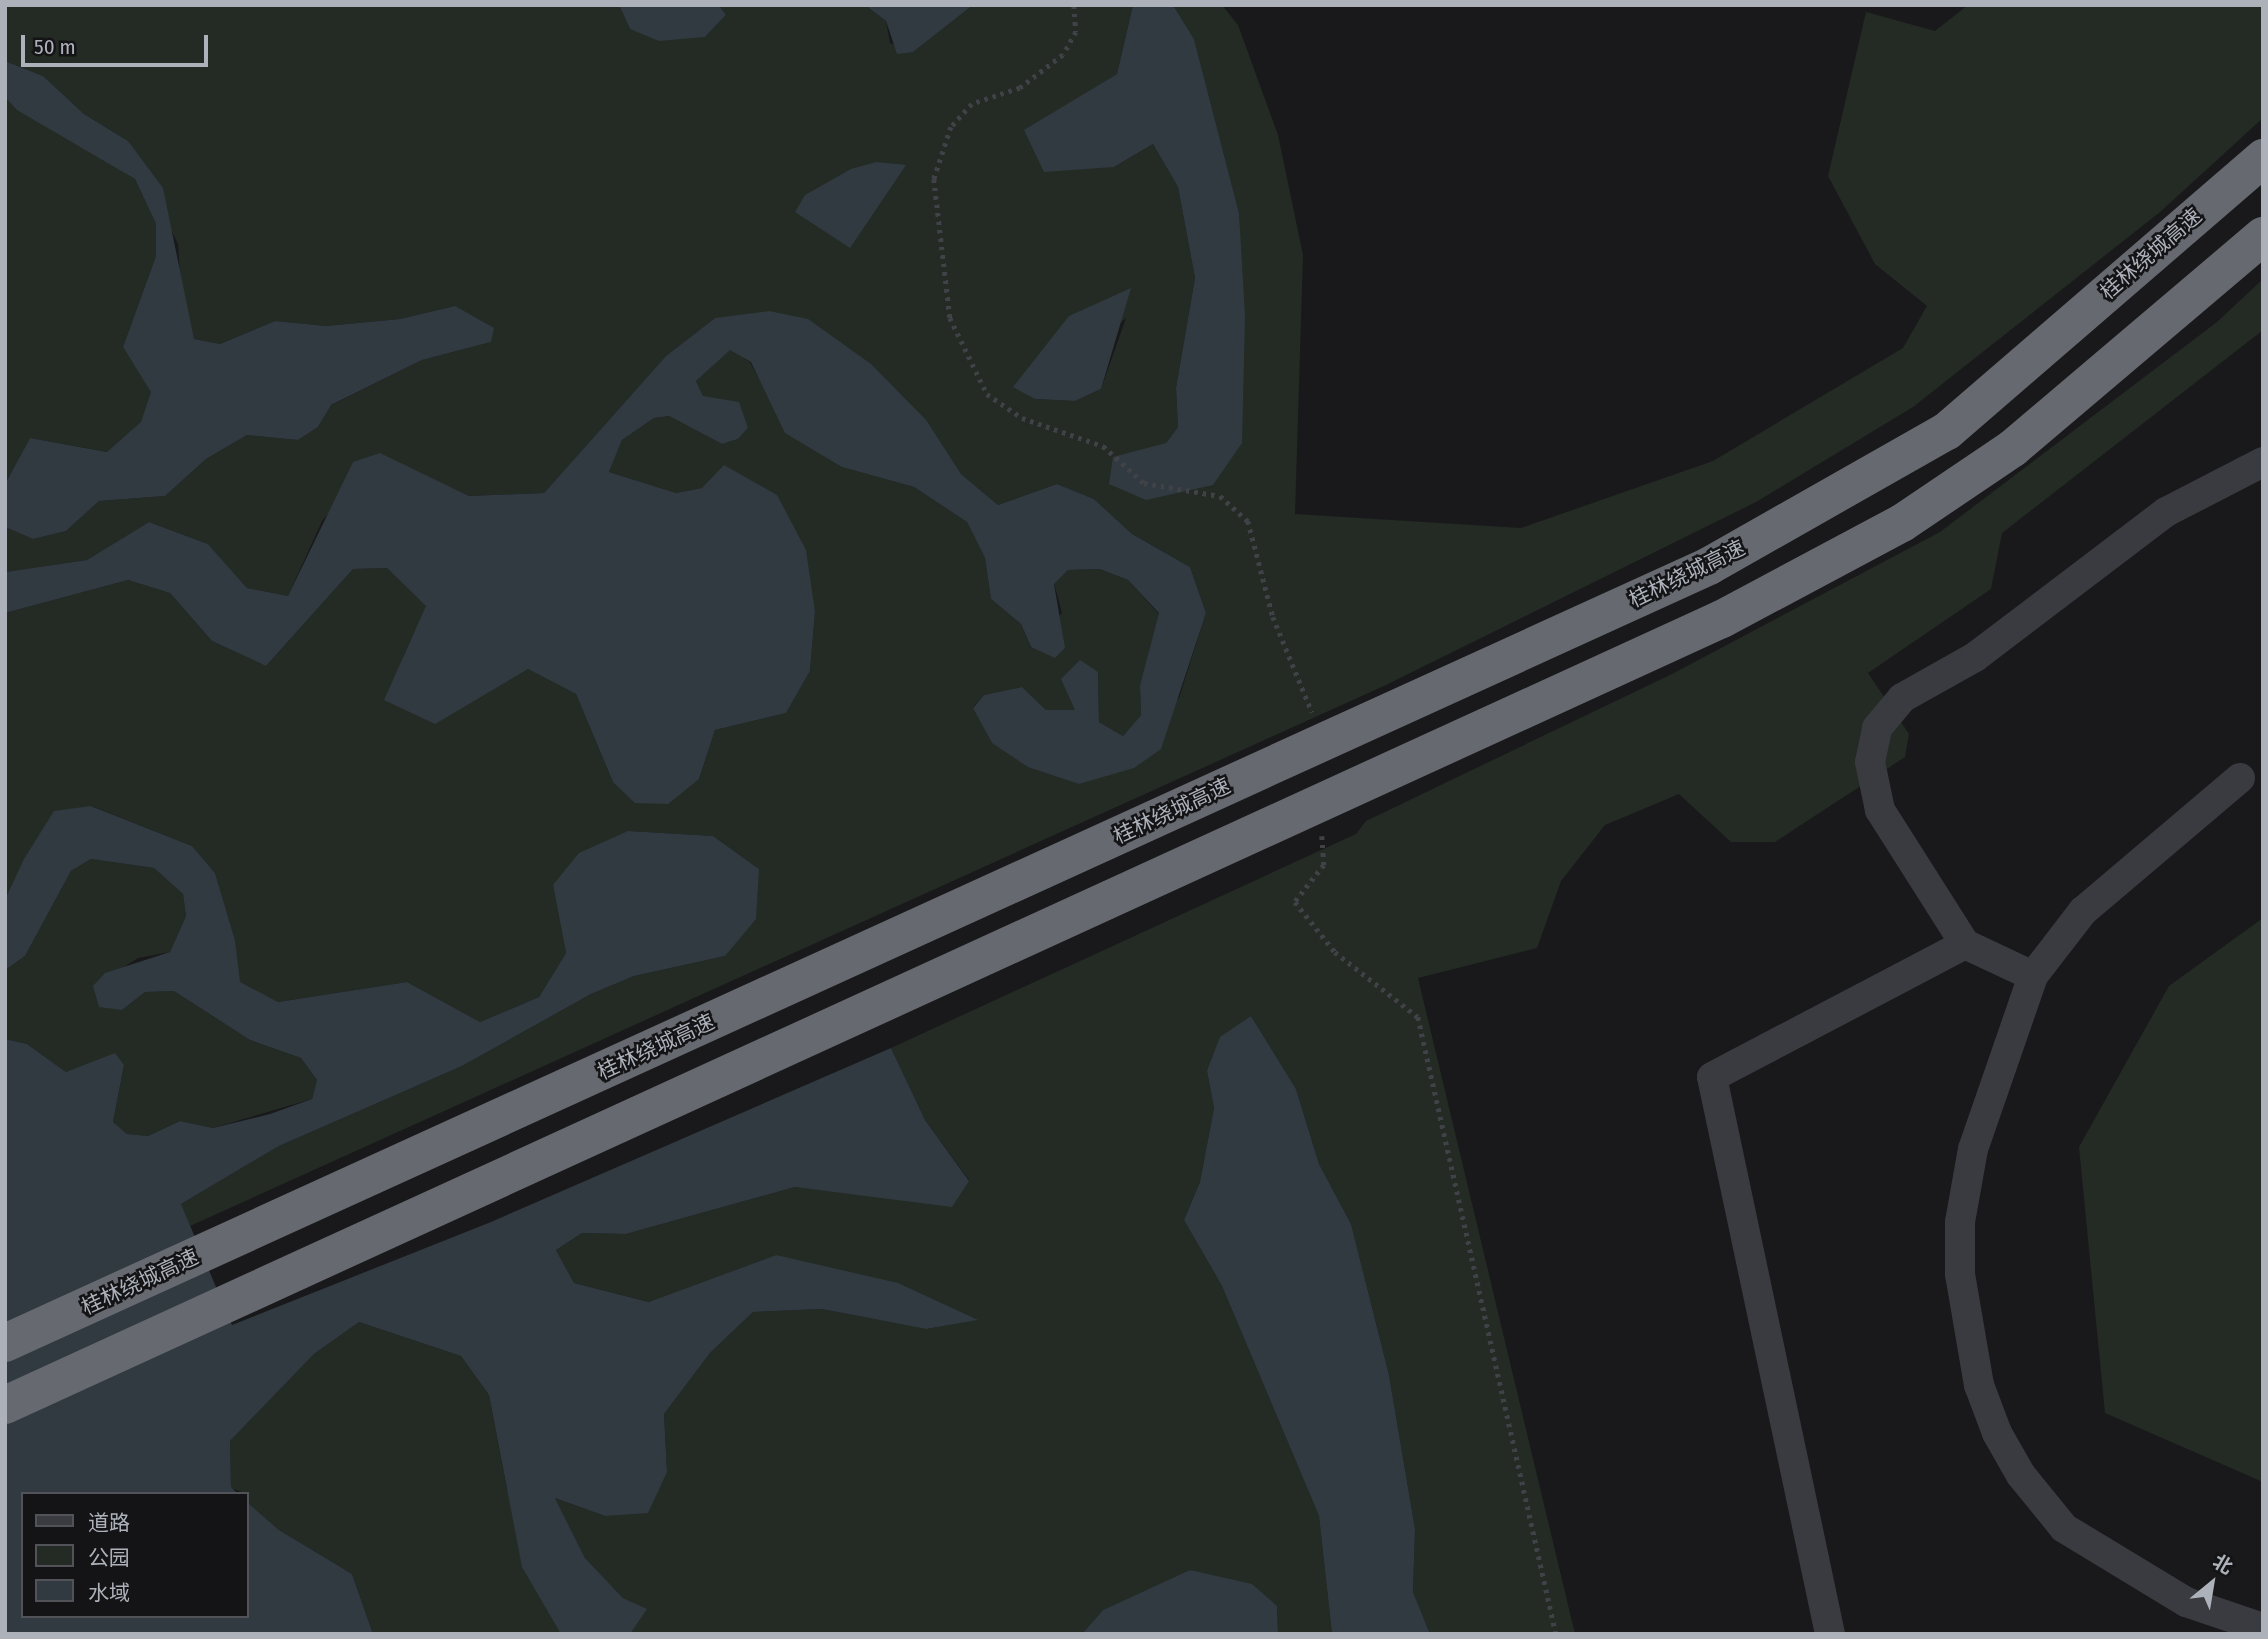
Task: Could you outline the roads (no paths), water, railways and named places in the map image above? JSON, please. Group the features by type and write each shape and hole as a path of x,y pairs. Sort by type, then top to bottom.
{"highway":[{"name":"桂林绕城高速","path":"5,1343 1709,566 1947,431 2263,158"},
{"path":"5,1405 1722,619 1902,523 2013,448 2263,236"}],"street":[{"path":"2033,975 1965,944 1880,810 1870,750 1883,717 1902,698 1975,657 2166,512 2263,462"},
{"path":"2241,778 2083,911 2033,975 1973,1149 1960,1222 1960,1274 1979,1385 2021,1475 2064,1528 2186,1602 2263,1628"},
{"path":"1830,1634 1712,1077 1965,944"}],"water":[{"path":"619,5 719,5 726,15 705,37 659,41 630,29"},
{"path":"865,5 973,5 913,52 897,54 886,21"},
{"path":"1133,5 1173,5 1194,39 1239,213 1245,316 1242,443 1213,485 1146,500 1109,484 1113,457 1166,443 1178,427 1176,388 1195,278 1178,187 1153,144 1114,167 1044,172 1024,130 1117,74"},
{"path":"5,61 43,76 84,114 128,141 163,188 194,339 220,344 275,321 326,326 400,319 455,306 494,328 491,342 422,360 331,405 318,427 298,440 247,435 206,459 165,496 99,501 66,531 33,539 5,527 5,484 30,438 107,452 141,422 151,392 123,347 156,256 156,224 135,179 17,110 5,97"},
{"path":"876,162 906,165 850,248 795,212 805,195 851,169"},
{"path":"1131,288 1101,389 1075,401 1035,399 1013,387 1069,316"},
{"path":"769,311 808,319 871,364 927,421 961,474 998,505 1057,484 1094,499 1132,534 1190,567 1206,613 1161,749 1134,768 1079,784 1028,767 992,743 973,708 984,695 1022,687 1046,710 1075,710 1061,679 1080,660 1098,672 1099,722 1123,736 1141,715 1140,685 1159,613 1128,580 1100,569 1068,570 1054,584 1065,648 1055,658 1031,647 1021,624 991,599 985,558 967,522 914,487 842,467 785,433 751,362 730,350 696,381 703,396 739,402 748,428 738,439 722,444 669,416 654,418 622,440 609,472 676,493 702,488 724,465 777,495 806,550 815,612 810,671 786,713 715,730 699,779 668,804 635,803 613,782 576,694 528,669 435,724 384,700 426,606 387,568 353,569 266,666 212,641 170,593 128,580 5,613 5,572 87,560 149,522 208,544 247,588 288,596 353,462 380,453 469,496 544,493 666,356 715,318"},
{"path":"91,806 192,846 215,873 235,940 240,982 278,1002 407,982 480,1022 539,997 566,953 553,885 579,853 628,831 713,836 759,869 756,919 725,956 634,976 591,994 462,1066 279,1146 181,1204 232,1325 491,1222 891,1048 925,1120 969,1181 952,1207 795,1187 626,1234 582,1233 556,1250 574,1283 649,1302 776,1255 898,1283 978,1320 926,1329 822,1309 753,1312 710,1353 664,1414 667,1472 648,1513 605,1516 555,1498 585,1558 623,1598 647,1609 630,1634 561,1634 522,1567 489,1395 461,1356 359,1322 314,1354 230,1441 231,1487 236,1492 21,1492 21,1618 248,1618 248,1503 279,1530 352,1574 373,1634 5,1634 5,1039 27,1044 66,1072 115,1053 124,1065 113,1122 127,1134 148,1136 180,1121 213,1128 270,1114 312,1099 317,1080 301,1058 250,1040 174,991 145,992 122,1010 99,1007 93,986 105,973 170,952 186,916 183,894 154,868 91,859 71,871 25,956 5,970 5,900 24,859 54,811"},
{"path":"1251,1016 1296,1089 1319,1164 1351,1224 1389,1375 1415,1529 1413,1592 1430,1634 1332,1634 1319,1516 1222,1286 1184,1220 1200,1182 1214,1108 1207,1071 1220,1037"},
{"path":"1190,1570 1252,1584 1277,1606 1278,1634 1082,1634 1103,1610"}]}
